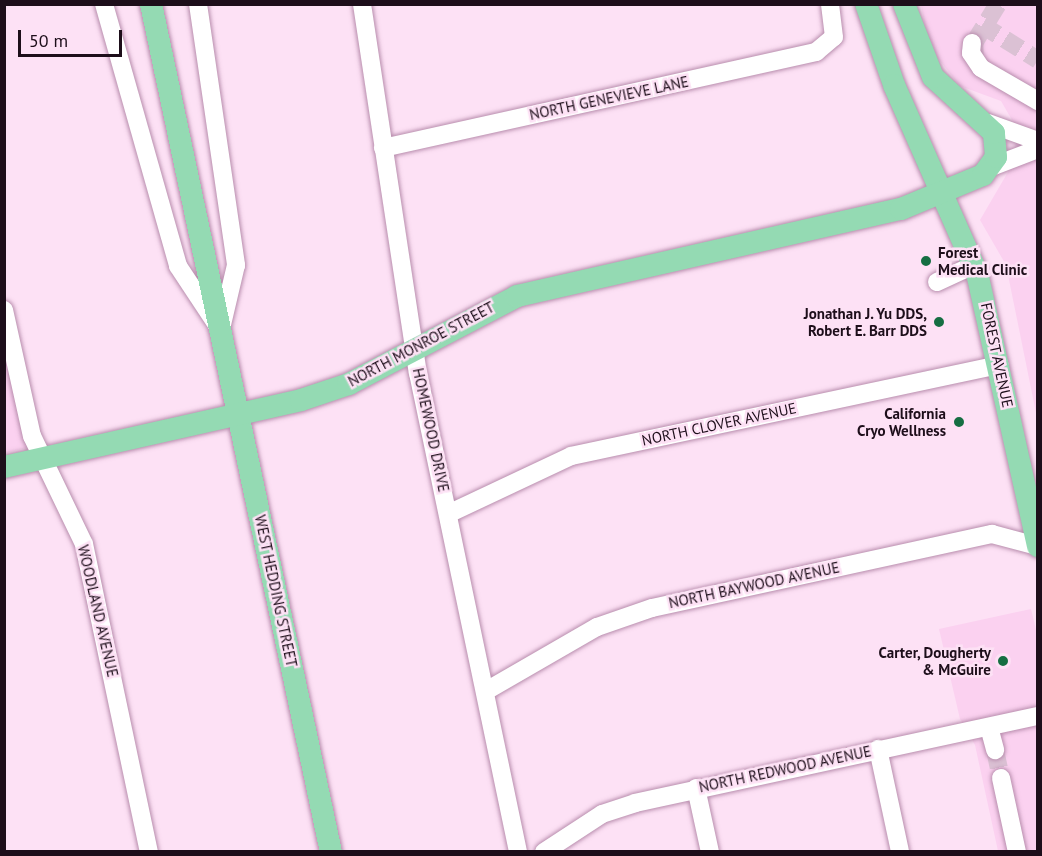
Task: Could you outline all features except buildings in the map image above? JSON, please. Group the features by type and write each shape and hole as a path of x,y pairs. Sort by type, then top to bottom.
{"main road":[{"name":"WEST HEDDING STREET","path":"151,4 331,852"},
{"name":"FOREST AVENUE","path":"866,4 894,85 974,265 1035,518 1037,546"},
{"path":"904,4 933,77 988,123 997,140 991,167"},
{"name":"NORTH MONROE STREET","path":"4,467 239,414 349,384 414,347 518,296 867,217 942,194 991,167"}],"street":[{"name":"WEST HEDDING STREET","path":"104,4 178,266 221,330"},
{"name":"WEST HEDDING STREET","path":"198,4 236,265 221,330"},
{"name":"HOMEWOOD DRIVE","path":"362,4 414,347 518,852"},
{"name":"NORTH GENEVIEVE LANE","path":"383,148 816,52 831,42 836,26 830,4"},
{"path":"972,42 971,53 981,68 1038,101"},
{"path":"988,123 1038,141"},
{"path":"991,167 1038,149"},
{"path":"937,282 974,265"},
{"name":"WOODLAND AVENUE","path":"5,314 32,436 84,544 150,852"},
{"name":"NORTH CLOVER AVENUE","path":"450,513 572,456 999,365"},
{"name":"NORTH BAYWOOD AVENUE","path":"486,691 620,616 992,534 1037,546"},
{"name":"NORTH REDWOOD AVENUE","path":"544,852 602,814 696,788 1038,716"},
{"path":"989,727 995,750"},
{"path":"878,749 900,852"},
{"path":"1000,778 1017,852"},
{"path":"696,788 710,852"}],"shaded area":[{"path":"921,5 1037,5 1037,418 1006,265 980,220 1015,160 1016,127 1001,101 960,86 929,47"},
{"path":"4,344 30,447 5,453 4,453"},
{"path":"1031,609 1038,638 1037,851 998,851 975,745 960,719 939,629"}],"tunnel":[{"path":"975,60 974,43 998,4"},
{"path":"982,25 1038,60"},
{"path":"995,750 1001,778"}],"place":[{"name":"Forest Medical Clinic","path":"926,261"},
{"name":"Jonathan J. Yu DDS, Robert E. Barr DDS","path":"939,322"},
{"name":"California Cryo Wellness","path":"959,422"},
{"name":"Carter, Dougherty & McGuire","path":"1003,661"}]}
